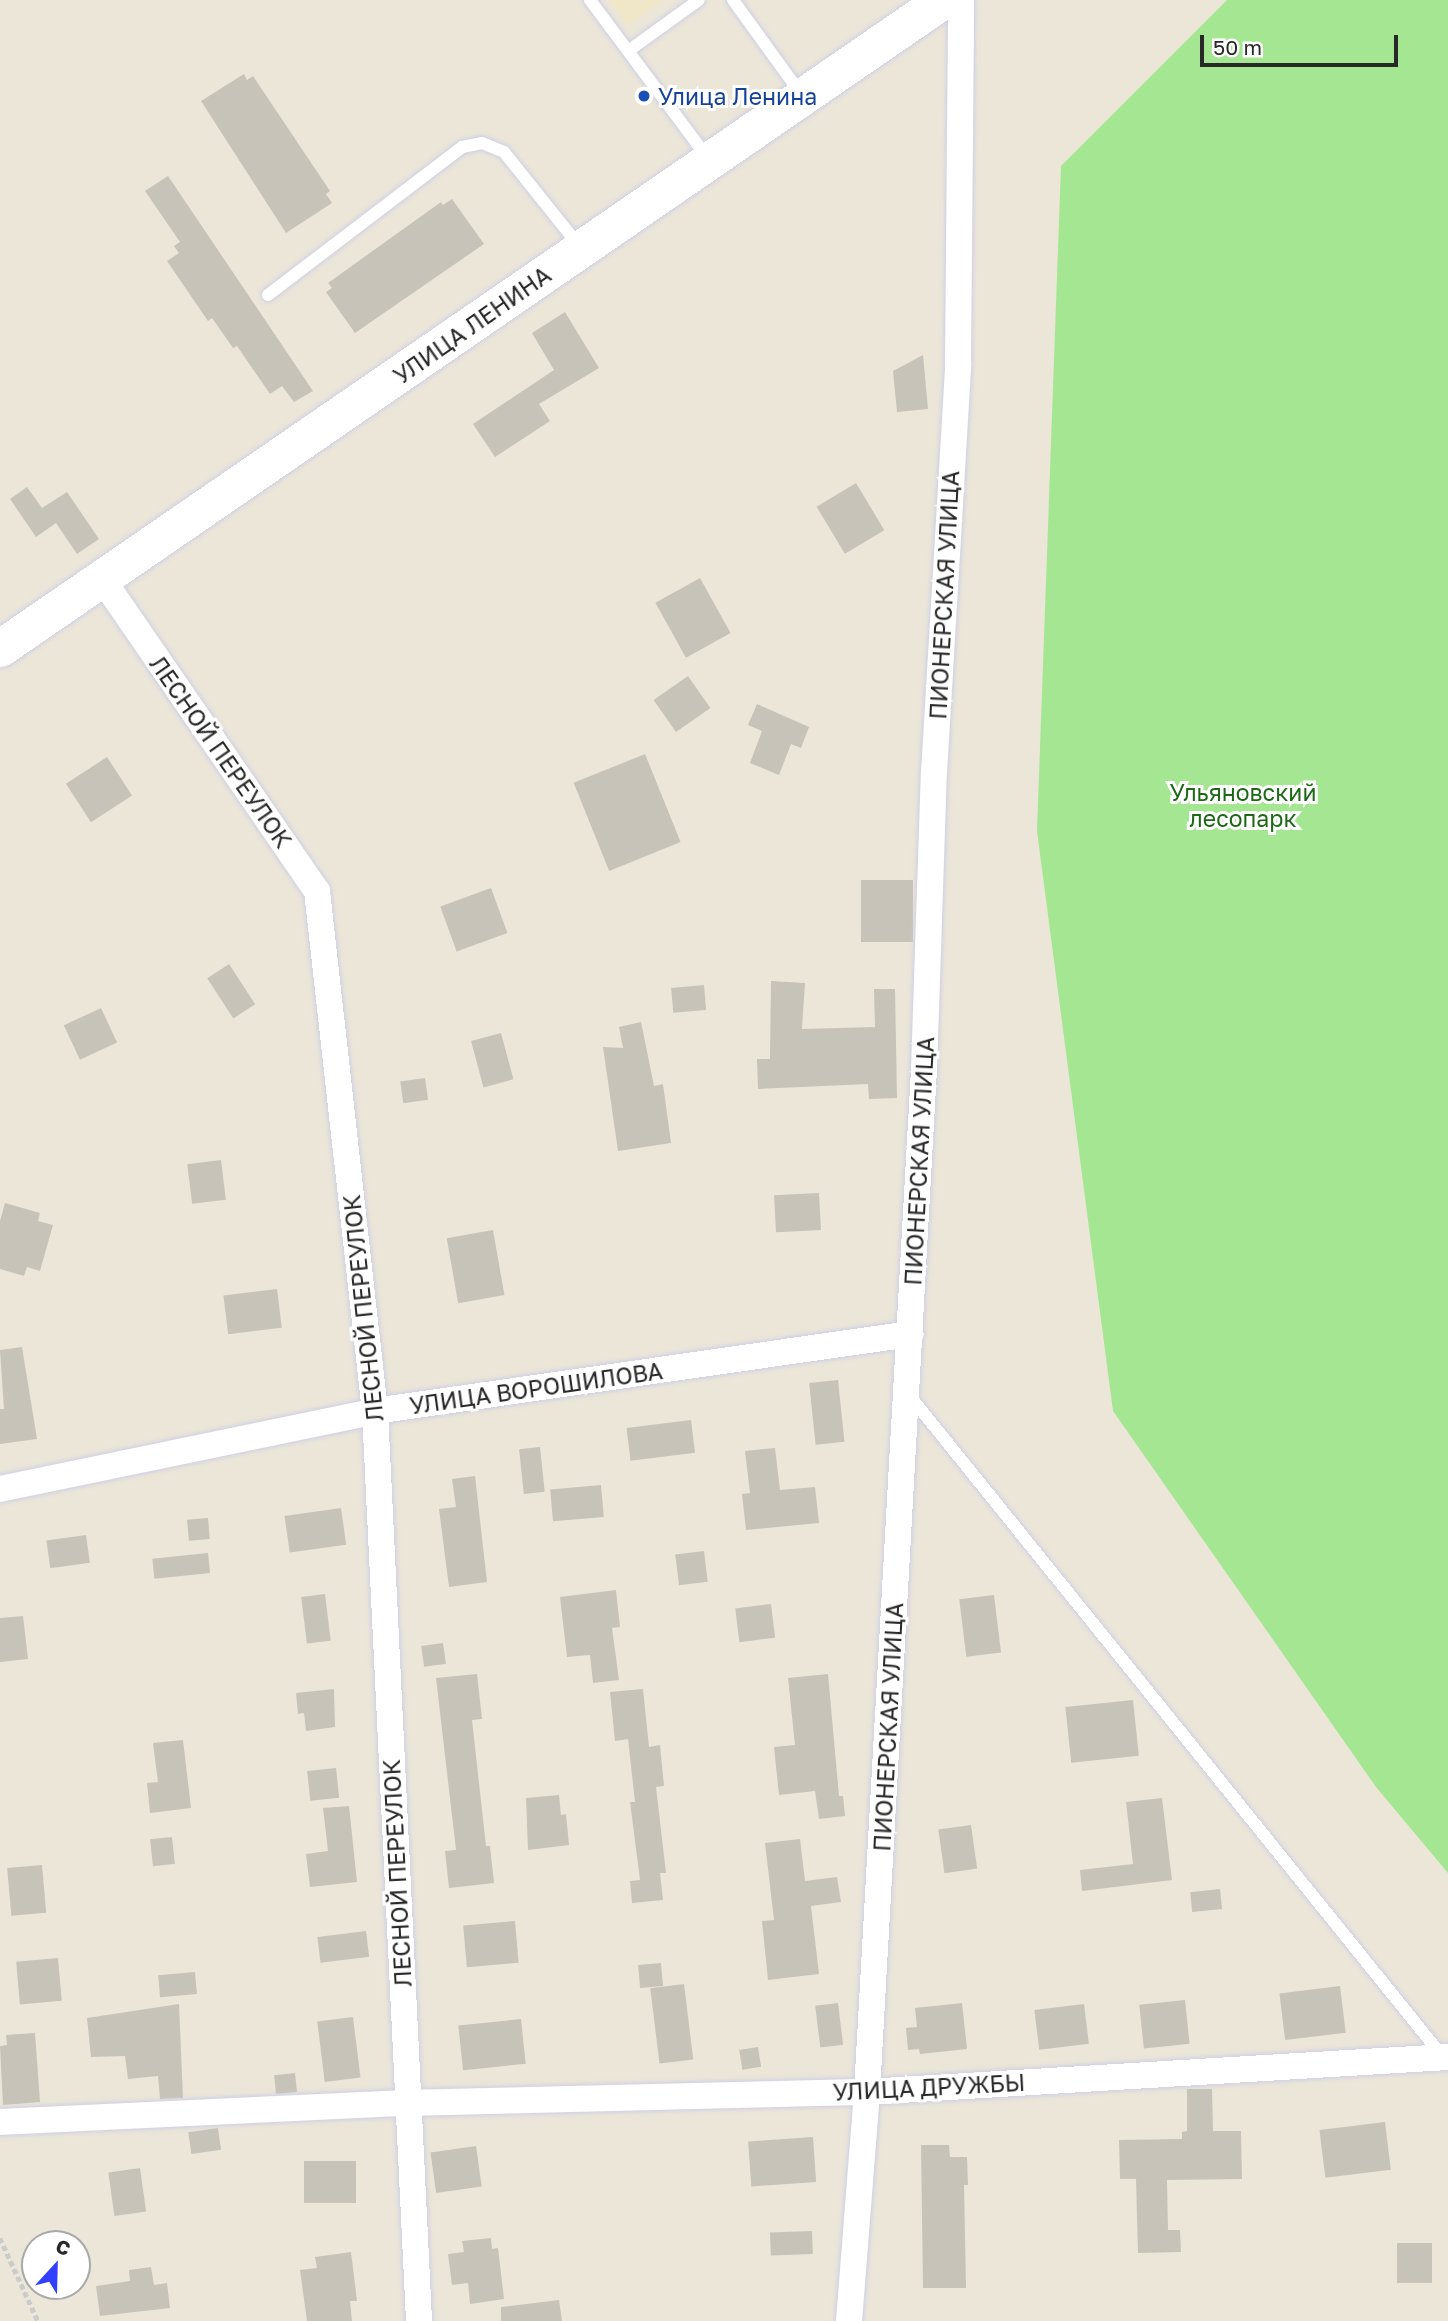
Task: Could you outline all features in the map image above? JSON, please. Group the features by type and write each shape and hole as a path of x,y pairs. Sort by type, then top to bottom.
{"street":[{"name":"УЛИЦА ЛЕНИНА","path":"0,648 103,580 943,0"},
{"name":"ПИОНЕРСКАЯ УЛИЦА","path":"849,2321 867,2092 907,1392 934,773 958,363 961,0"},
{"name":"ЛЕСНОЙ ПЕРЕУЛОК","path":"103,580 317,891 375,1412 419,2321"},
{"name":"УЛИЦА ВОРОШИЛОВА","path":"0,1489 375,1412 910,1334"},
{"name":"УЛИЦА ДРУЖБЫ","path":"0,2122 409,2103 867,2092 1445,2057"}],"lane":[{"path":"590,0 710,161"},
{"path":"628,51 699,0"},
{"path":"733,0 803,97"},
{"path":"268,295 462,147 482,143 504,152 582,250"},
{"path":"907,1392 1445,2057"}],"path":[{"path":"0,2238 38,2321"}],"shaded area":[{"path":"609,0 663,0 628,26"}],"green space":[{"name":"Ульяновский лесопарк","path":"1227,0 1448,0 1448,1873 1376,1787 1113,1411 1037,831 1061,166"}],"building":[{"path":"244,74 247,80 253,76 330,191 326,194 332,203 286,233 201,101"},
{"path":"168,176 313,391 294,402 282,386 270,394 237,346 233,348 212,318 208,321 167,261 179,253 174,246 180,242 145,191"},
{"path":"452,199 484,244 355,333 326,292 332,288 328,283 441,202 443,205"},
{"path":"565,312 599,368 539,404 550,421 495,457 473,424 554,370 532,333"},
{"path":"923,355 928,409 897,412 893,371"},
{"path":"856,483 884,530 845,554 817,507"},
{"path":"27,487 42,508 67,492 99,539 77,554 56,523 36,537 10,499"},
{"path":"700,578 731,633 686,658 655,603"},
{"path":"688,676 710,708 676,732 654,700"},
{"path":"757,704 809,727 801,748 791,744 779,775 750,763 762,731 748,725"},
{"path":"645,754 681,842 609,871 574,783"},
{"path":"107,757 132,796 91,822 66,784"},
{"path":"861,880 913,880 913,942 861,942"},
{"path":"491,888 507,933 457,952 440,906"},
{"path":"229,964 255,1004 233,1018 207,978"},
{"path":"771,981 805,983 802,1029 875,1027 874,989 895,989 897,1098 869,1099 868,1084 758,1089 757,1059 770,1059"},
{"path":"704,985 706,1010 673,1013 671,988"},
{"path":"101,1008 117,1042 80,1060 64,1025"},
{"path":"641,1022 654,1086 663,1084 671,1143 618,1151 603,1047 623,1048 619,1027"},
{"path":"501,1033 513,1079 483,1087 471,1041"},
{"path":"425,1078 428,1100 403,1103 400,1081"},
{"path":"221,1160 226,1200 192,1204 187,1164"},
{"path":"819,1193 821,1230 776,1232 774,1195"},
{"path":"5,1203 40,1213 38,1221 53,1225 40,1271 27,1267 24,1276 0,1269 0,1221"},
{"path":"493,1230 504,1295 458,1303 447,1238"},
{"path":"277,1289 282,1328 228,1334 223,1296"},
{"path":"22,1347 37,1439 0,1444 0,1409 4,1409 0,1350"},
{"path":"838,1380 844,1442 816,1445 809,1383"},
{"path":"691,1420 695,1453 631,1461 626,1428"},
{"path":"540,1447 545,1492 524,1494 519,1449"},
{"path":"775,1448 780,1490 815,1487 819,1523 746,1530 742,1494 750,1493 745,1451"},
{"path":"475,1476 487,1582 449,1587 439,1509 456,1507 452,1479"},
{"path":"601,1485 604,1517 553,1521 550,1489"},
{"path":"341,1508 346,1545 290,1553 285,1516"},
{"path":"208,1518 210,1539 189,1541 187,1520"},
{"path":"86,1535 90,1563 50,1568 46,1541"},
{"path":"704,1551 708,1582 679,1585 675,1555"},
{"path":"208,1553 210,1573 154,1579 152,1559"},
{"path":"616,1590 620,1627 612,1628 619,1680 593,1683 590,1655 567,1657 560,1597"},
{"path":"325,1594 331,1641 307,1644 301,1597"},
{"path":"994,1595 1001,1653 966,1657 959,1599"},
{"path":"771,1604 775,1638 739,1642 735,1608"},
{"path":"23,1616 28,1659 0,1662 0,1618"},
{"path":"443,1643 446,1664 424,1667 421,1646"},
{"path":"477,1674 482,1719 472,1720 486,1846 490,1846 494,1883 449,1888 445,1851 456,1850 436,1678"},
{"path":"828,1674 839,1796 843,1796 845,1816 819,1819 815,1791 779,1795 774,1747 795,1745 788,1678"},
{"path":"334,1689 335,1727 306,1731 304,1713 298,1714 296,1693"},
{"path":"643,1689 649,1747 660,1745 664,1786 656,1787 666,1873 660,1873 663,1900 632,1903 630,1881 640,1880 630,1802 635,1802 628,1739 615,1741 610,1692"},
{"path":"1133,1700 1139,1756 1071,1763 1065,1707"},
{"path":"183,1740 191,1808 150,1813 147,1783 158,1782 153,1743"},
{"path":"336,1768 339,1798 310,1801 307,1771"},
{"path":"559,1795 561,1815 566,1814 569,1845 528,1850 526,1798"},
{"path":"1162,1798 1172,1880 1082,1891 1080,1870 1133,1864 1126,1802"},
{"path":"349,1806 357,1882 310,1887 306,1854 328,1851 323,1808"},
{"path":"971,1825 977,1869 944,1873 938,1830"},
{"path":"172,1837 175,1864 153,1866 150,1839"},
{"path":"800,1839 805,1881 837,1877 841,1902 811,1906 819,1974 768,1980 762,1921 774,1920 765,1843"},
{"path":"42,1865 46,1913 11,1916 7,1868"},
{"path":"1220,1889 1222,1909 1192,1912 1190,1892"},
{"path":"515,1921 519,1963 467,1967 463,1926"},
{"path":"366,1931 369,1957 321,1963 317,1937"},
{"path":"58,1958 62,2001 20,2004 16,1962"},
{"path":"661,1963 663,1986 640,1988 638,1965"},
{"path":"195,1972 197,1994 160,1997 158,1975"},
{"path":"684,1984 693,2059 660,2064 650,1988"},
{"path":"1340,1986 1346,2033 1285,2040 1279,1993"},
{"path":"1185,2000 1190,2044 1144,2049 1139,2005"},
{"path":"838,2003 843,2045 820,2047 815,2006"},
{"path":"962,2003 967,2049 920,2054 919,2049 908,2050 906,2028 917,2027 915,2008"},
{"path":"179,2004 183,2098 160,2099 158,2076 128,2079 125,2056 91,2057 87,2018"},
{"path":"1084,2004 1089,2044 1039,2050 1034,2010"},
{"path":"353,2017 360,2078 325,2082 317,2021"},
{"path":"521,2019 526,2064 463,2070 458,2026"},
{"path":"35,2033 40,2102 3,2105 0,2046 7,2045 6,2035"},
{"path":"758,2047 761,2067 742,2070 739,2050"},
{"path":"295,2073 297,2092 276,2094 274,2075"},
{"path":"1187,2089 1212,2089 1213,2131 1241,2131 1242,2179 1167,2180 1168,2230 1180,2230 1181,2252 1138,2253 1136,2179 1120,2179 1119,2140 1182,2139 1182,2132 1187,2131"},
{"path":"1385,2122 1391,2170 1325,2178 1319,2130"},
{"path":"218,2128 221,2150 191,2154 188,2132"},
{"path":"813,2137 816,2182 751,2186 748,2142"},
{"path":"921,2145 949,2145 950,2157 967,2157 968,2185 964,2185 966,2288 923,2288"},
{"path":"476,2146 482,2187 436,2193 430,2152"},
{"path":"304,2161 356,2161 356,2203 304,2203"},
{"path":"140,2168 146,2212 114,2216 108,2172"},
{"path":"812,2231 813,2254 771,2255 770,2232"},
{"path":"491,2238 492,2249 498,2248 504,2299 470,2304 468,2283 452,2285 448,2254 464,2252 462,2241"},
{"path":"1397,2243 1432,2243 1432,2283 1397,2283"},
{"path":"351,2252 357,2301 350,2301 352,2321 307,2321 300,2270 317,2268 315,2257"},
{"path":"151,2267 154,2285 167,2283 170,2308 100,2316 96,2286 130,2281 129,2270"},
{"path":"559,2300 562,2321 501,2321 501,2307"}],"place":[{"name":"Улица Ленина","path":"644,96"}]}
